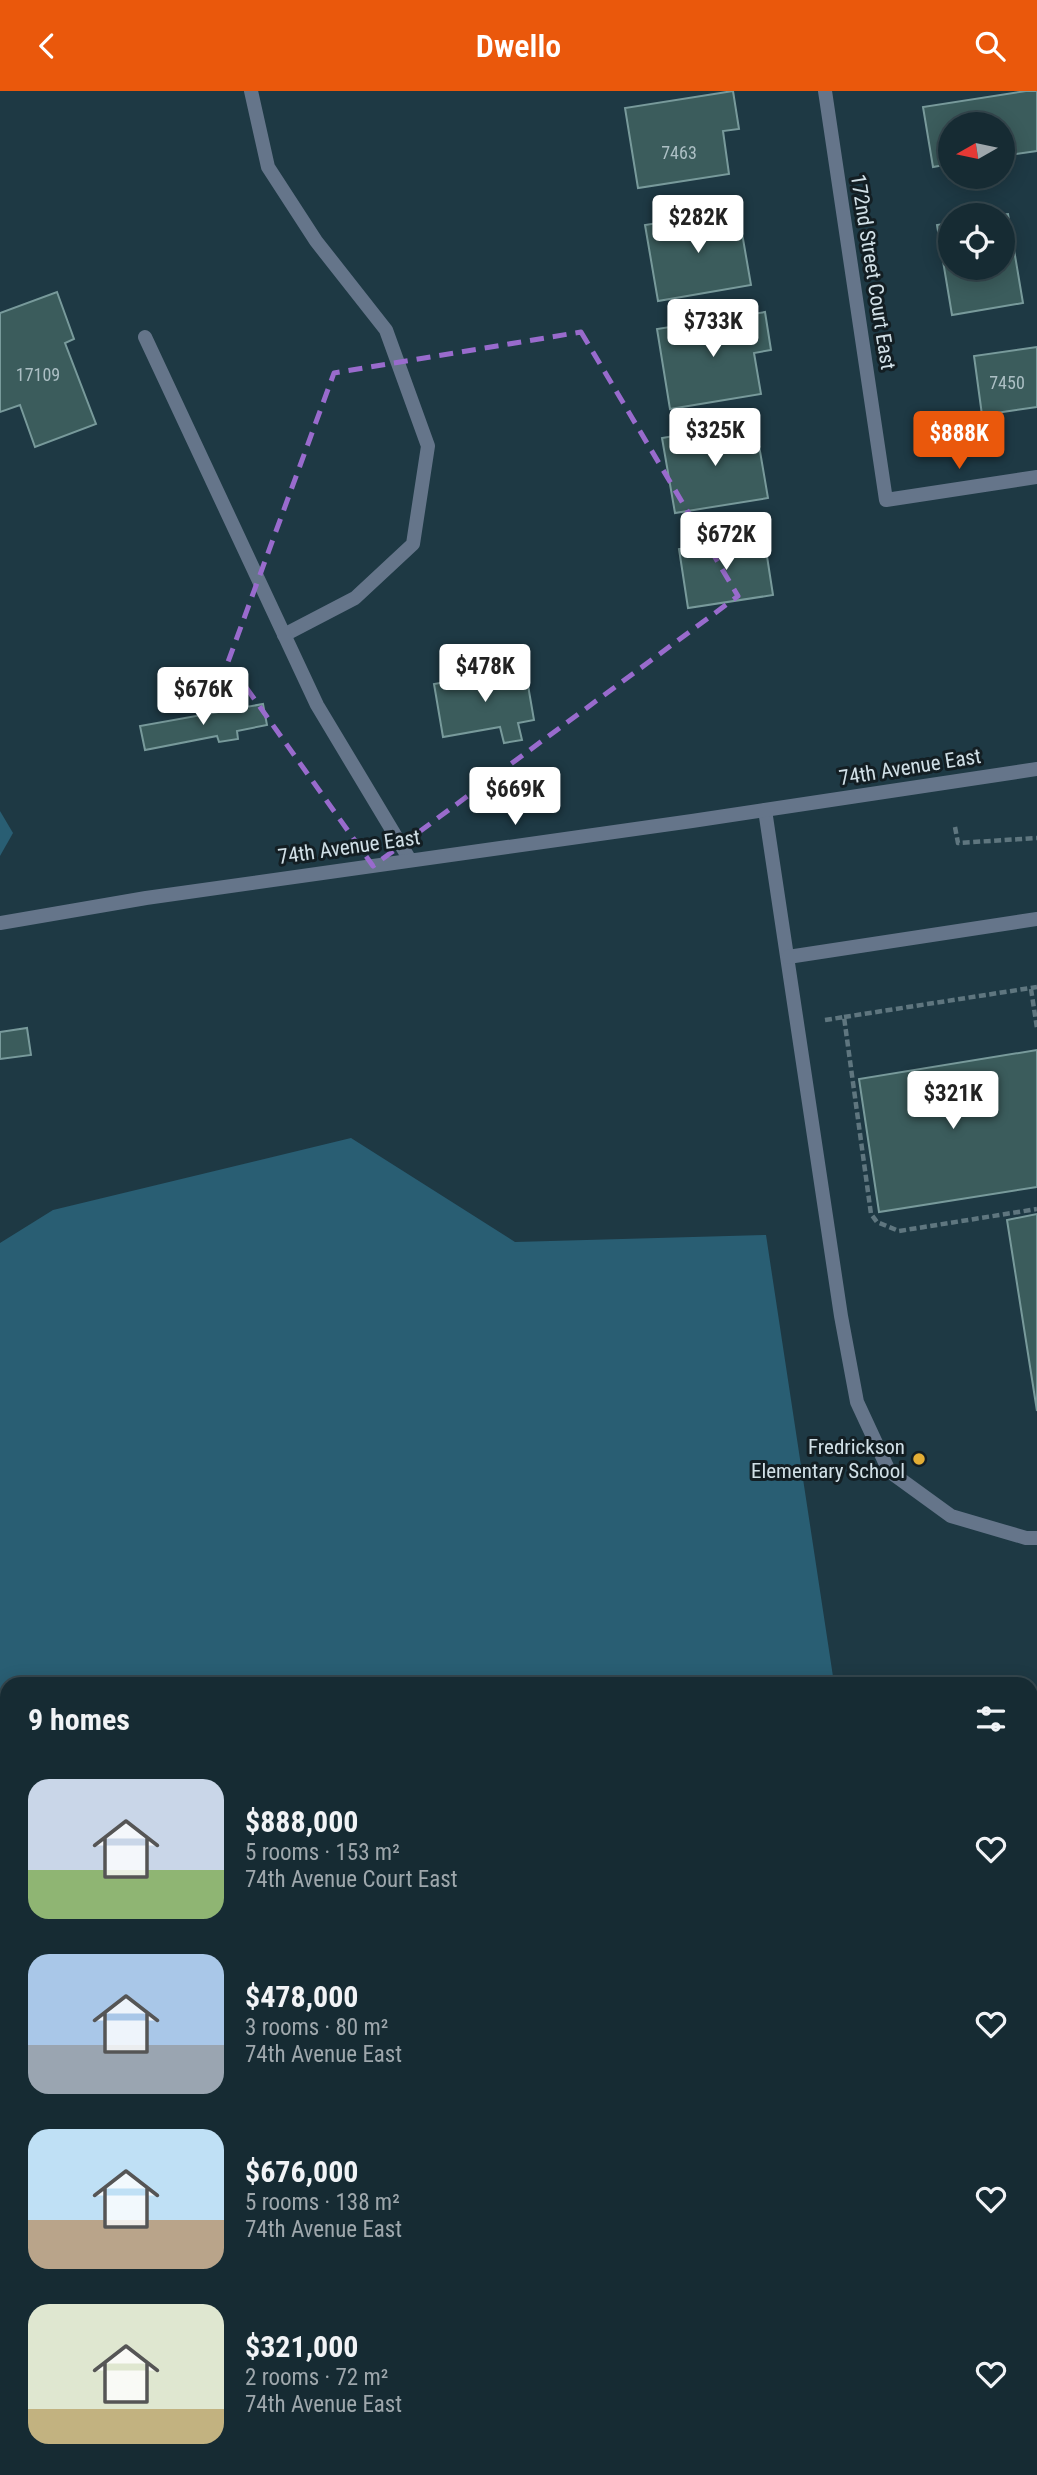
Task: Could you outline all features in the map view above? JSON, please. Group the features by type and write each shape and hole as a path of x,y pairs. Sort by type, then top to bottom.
{"street":[{"path":"251,91 268,167 316,241 386,330 428,446 413,544 355,598 284,635"},
{"name":"172nd Street Court East","path":"825,91 886,500 1037,477"},
{"path":"145,337 317,705 410,860"},
{"name":"74th Avenue East","path":"0,923 146,898 1037,769"},
{"path":"765,810 841,1316 857,1402 889,1471 951,1516 1026,1538 1037,1538"},
{"path":"788,957 1037,919"}],"path":[{"path":"956,827 958,843 1037,838"},
{"path":"820,1020 1034,988 1037,1028"},
{"path":"844,1017 871,1214 877,1222 899,1231 1037,1209"}],"highlighted area":[{"path":"581,332 738,596 373,866 228,662 334,373"}],"shaded area":[{"path":"0,811 13,833 0,856"},
{"path":"351,1138 515,1242 766,1235 833,1677 0,1677 0,1243 53,1210"}],"building":[{"path":"733,91 739,129 723,131 729,174 638,188 625,108"},
{"path":"1037,91 1037,151 1015,154 1015,112 938,112 938,166 933,167 923,107"},
{"path":"738,210 751,285 658,301 645,225"},
{"path":"1015,256 1023,303 952,315 946,280 1015,280"},
{"path":"57,292 74,339 65,343 96,424 35,447 20,405 0,412 0,313"},
{"path":"765,312 771,350 754,353 761,394 670,409 657,329"},
{"path":"1037,347 1037,407 982,415 974,356"},
{"path":"755,422 768,498 675,513 662,438"},
{"path":"764,537 773,595 688,608 679,549"},
{"path":"525,668 534,720 518,723 522,740 504,743 500,727 443,737 434,684"},
{"path":"263,704 267,725 237,731 238,739 219,742 217,736 145,750 140,726"},
{"path":"27,1028 31,1055 0,1059 0,1032"},
{"path":"1037,1050 1037,1187 879,1212 859,1079"},
{"path":"1037,1214 1037,1411 1007,1220"}],"place":[{"name":"Fredrickson Elementary School","path":"919,1459"}]}
